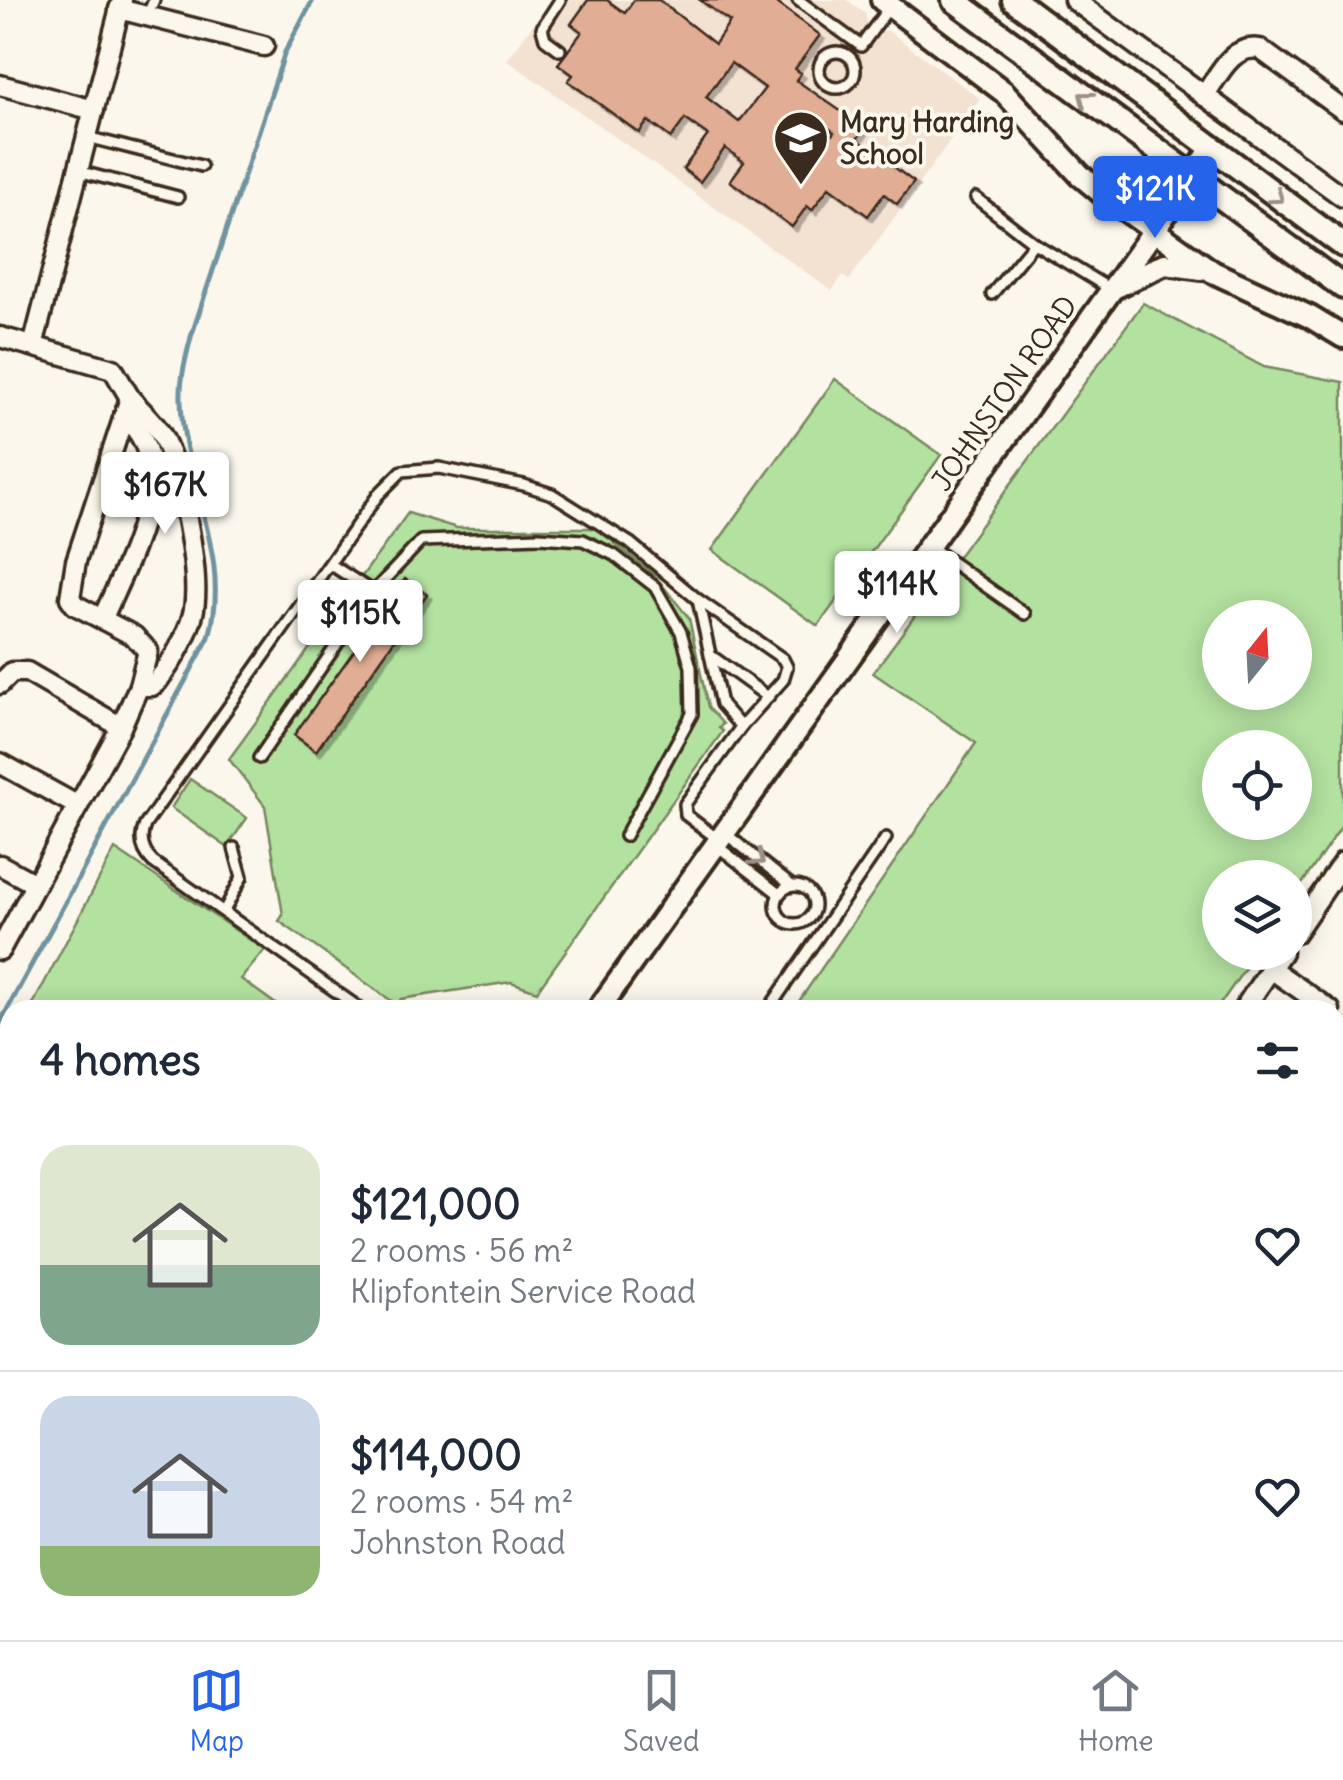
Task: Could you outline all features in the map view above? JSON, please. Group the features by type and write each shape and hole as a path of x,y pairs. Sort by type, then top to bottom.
{"main road":[{"path":"954,0 1343,288"},
{"path":"1014,0 1343,245"}],"street":[{"path":"1074,0 1343,198"},
{"path":"886,3 1004,92 1080,175 1152,230 1213,272 1310,317 1343,337"},
{"path":"34,346 120,4 150,8 264,46"},
{"path":"1204,96 1234,55 1247,47 1260,49 1343,110"},
{"path":"0,85 94,110"},
{"name":"JOHNSTON ROAD","path":"605,1000 1212,149"},
{"path":"1109,290 1165,264 1213,272"},
{"path":"0,337 113,369 130,398 166,443 192,546 197,583 192,620 174,656 158,682 140,686"},
{"path":"0,950 140,686 146,646 71,602 76,561 130,398"},
{"path":"103,618 136,538 150,489 151,470 141,433 123,418"},
{"path":"0,684 12,672 23,671 120,726"},
{"path":"0,763 78,806"},
{"path":"1312,908 1343,862"},
{"path":"0,864 36,884"},
{"path":"1250,1000 1270,970"},
{"path":"1272,970 1316,1000"}],"lane":[{"path":"560,0 543,24 542,32 560,50"},
{"path":"798,0 861,46"},
{"path":"851,59 840,52 828,54 818,70 822,82 833,88 846,86 854,77 851,59 886,3"},
{"path":"87,137 201,166"},
{"path":"78,171 178,197"},
{"path":"976,198 1034,243 1109,290"},
{"path":"992,294 1034,243"},
{"path":"348,1000 148,856 142,842 143,831 378,495 402,470 439,468 552,494 630,543 697,599 784,658 788,668 783,680 741,727 686,804 686,815 792,886 806,889 814,902 811,916 799,924 784,921 776,908 779,894 792,886"},
{"path":"259,758 373,592 421,541 584,540 614,555 655,586 681,632 691,667 692,714 625,836"},
{"path":"930,547 1025,614"},
{"path":"330,564 373,592"},
{"path":"697,599 721,704 741,727"},
{"path":"710,655 768,697"},
{"path":"775,1000 886,838"},
{"path":"720,839 779,894"},
{"path":"224,912 242,877 234,848"},
{"path":"811,916 826,926"}],"shaded area":[{"name":"Mary Harding School","path":"551,0 847,0 866,14 866,21 881,32 887,30 980,99 849,280 842,276 832,291 507,60"}],"green space":[{"path":"1143,303 1264,367 1343,382 1343,824 1312,869 1312,860 1202,860 1202,970 1244,970 1223,1000 800,1000 976,743 873,673"},
{"path":"835,379 941,455 818,626 712,550"},
{"path":"408,513 457,528 596,528 654,575 689,618 708,707 723,724 719,728 723,731 537,991 511,982 390,1000 279,921 283,915 265,806 229,759"},
{"path":"190,779 247,818 227,847 171,808"},
{"path":"115,849 265,950 241,979 270,1000 35,1000"}],"building":[{"path":"588,0 607,0 625,13 634,0 659,0 715,44 730,22 700,0 773,0 820,35 795,69 801,73 796,80 865,128 857,139 914,182 897,204 884,194 868,216 829,187 812,210 807,206 792,227 730,181 744,162 725,148 700,182 683,169 708,135 685,119 671,138 648,121 639,133 568,81 573,75 558,64 582,32 571,24","holes":["731,63 765,88 739,122 706,97","811,115 834,132 813,160 790,143"]},
{"path":"405,579 427,594 316,751 294,735"}],"waterway":[{"path":"12,1000 209,637 215,577 183,429 182,376 191,337 285,52 313,0"}],"place":[{"name":"Mary Harding School","path":"801,187"}]}
